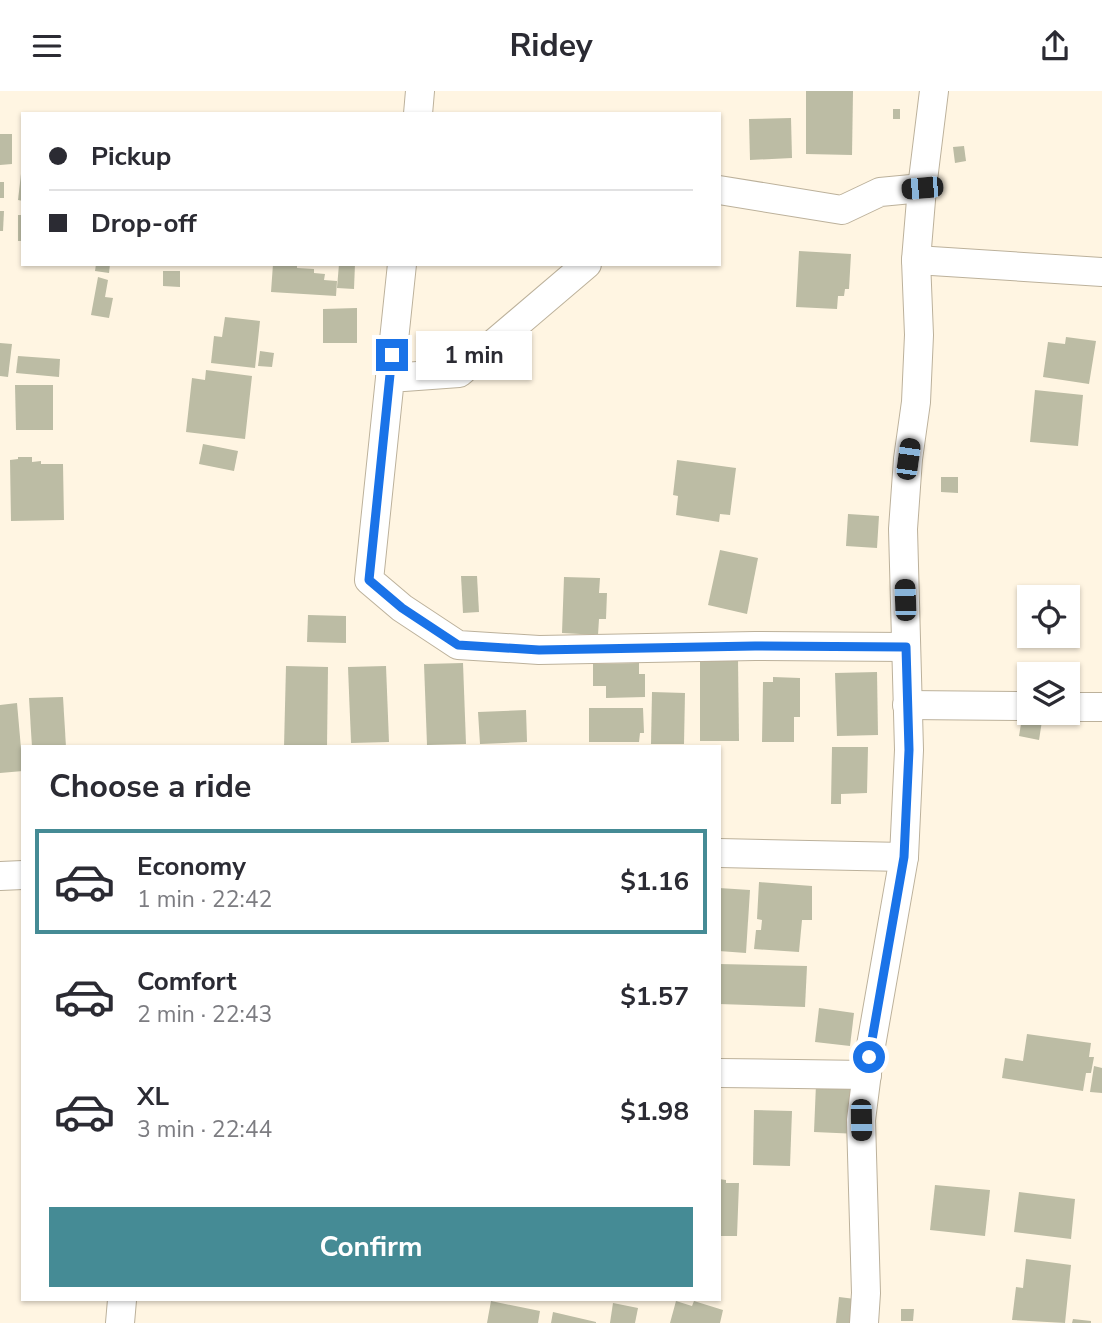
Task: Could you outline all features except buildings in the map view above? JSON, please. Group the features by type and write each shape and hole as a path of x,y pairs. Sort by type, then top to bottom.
{"street":[{"path":"418,112 420,91"},
{"path":"864,1323 866,1293 861,1120 904,857 909,750 903,529 919,335 916,260 934,91"},
{"path":"721,190 842,210 880,192 922,188"},
{"path":"916,260 1102,272"},
{"path":"402,266 369,580 402,608 458,645 539,650 755,646 906,647"},
{"path":"390,378 459,373 584,266"},
{"path":"907,705 1017,706"},
{"path":"1080,706 1102,707"},
{"path":"721,853 904,857"},
{"path":"0,876 21,875"},
{"path":"721,1073 867,1075"},
{"path":"120,1323 122,1301"}],"route":[{"path":"392,355 369,580 402,608 458,645 539,650 755,646 906,647 909,750 904,857 869,1057"}]}
